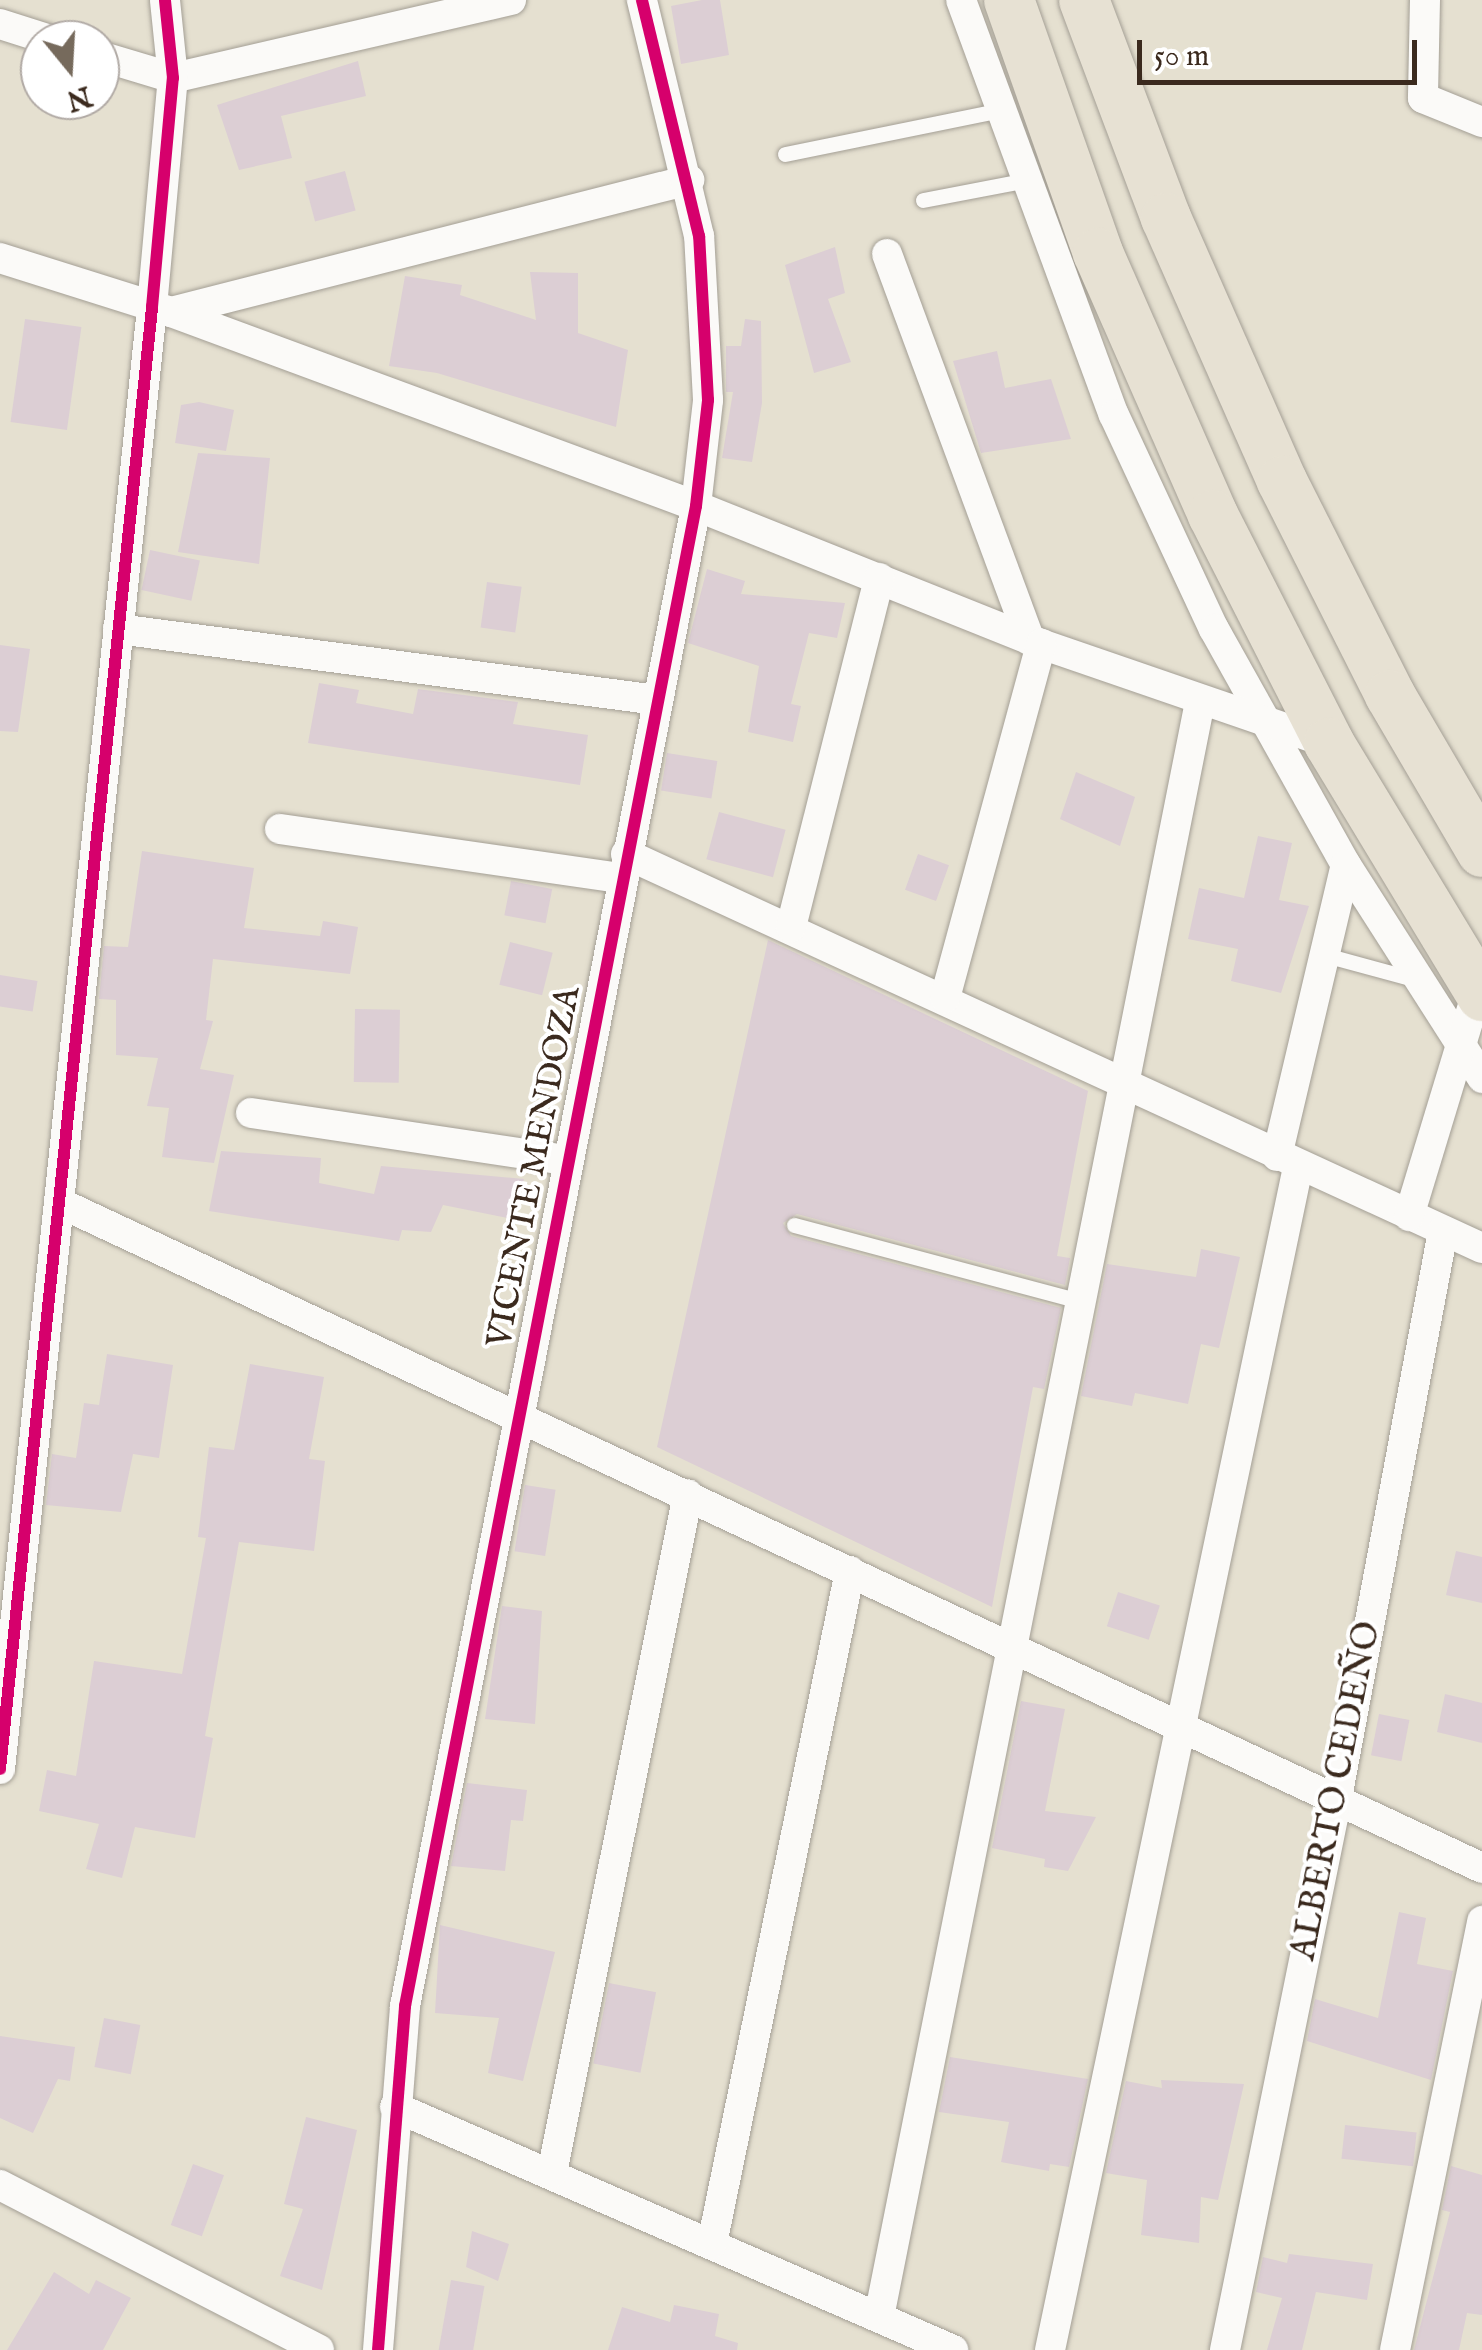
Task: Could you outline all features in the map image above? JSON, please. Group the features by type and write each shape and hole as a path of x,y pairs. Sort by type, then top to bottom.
{"main road":[{"path":"1009,0 1020,107 1066,172 1213,515 1329,743 1480,992"},
{"path":"1084,0 1166,218 1282,481 1390,695 1482,852"}],"street":[{"path":"0,1770 118,628 161,309 172,78 165,0"},
{"path":"120,62 172,78 511,0"},
{"name":"VICENTE MENDOZA","path":"378,2350 404,2006 696,506 708,345 689,180 642,0"},
{"path":"961,0 1020,107 1114,414 1264,724 1346,865 1482,1078"},
{"path":"1425,0 1424,98 1482,122"},
{"path":"161,309 689,180"},
{"path":"887,254 1036,642 945,998"},
{"path":"0,258 161,309 696,506 1036,642 1200,702 1329,743"},
{"path":"791,927 880,578"},
{"path":"118,628 657,700"},
{"path":"879,2317 1076,1300 1200,702"},
{"path":"280,829 624,866 791,927 1121,1079 1287,1161 1482,1248"},
{"path":"1050,2350 1346,865"},
{"path":"1409,1216 1480,992"},
{"path":"251,1113 567,1160"},
{"path":"60,1202 688,1494 1336,1803 1482,1868"},
{"name":"ALBERTO CEDEÑO","path":"1224,2350 1336,1803 1442,1231"},
{"path":"552,2173 688,1494"},
{"path":"712,2244 850,1571"},
{"path":"1394,2350 1482,1921"},
{"path":"395,2107 953,2350"},
{"path":"0,2184 319,2350"}],"lane":[{"path":"786,154 1020,107"},
{"path":"923,200 1066,172"},
{"path":"1326,955 1418,980"},
{"path":"794,1226 1076,1300"}],"building":[{"path":"720,0 729,55 681,64 671,6"},
{"path":"358,61 366,96 281,116 292,158 239,170 217,105"},
{"path":"345,171 356,211 315,221 304,182"},
{"path":"835,247 845,293 828,299 851,362 814,373 785,265"},
{"path":"530,272 578,273 578,333 628,350 616,427 437,373 389,366 405,276 462,285 460,295 536,320"},
{"path":"25,319 81,327 67,430 11,422"},
{"path":"745,319 761,321 762,403 752,462 722,458 733,392 726,392 726,346 741,346"},
{"path":"997,351 1005,388 1051,379 1071,439 981,453 953,361"},
{"path":"199,402 234,410 226,451 175,443 181,405"},
{"path":"198,453 270,458 259,564 178,552"},
{"path":"150,550 200,561 191,601 141,590"},
{"path":"707,569 745,581 741,594 845,603 837,638 809,633 791,704 801,706 793,742 748,732 759,666 688,643"},
{"path":"487,582 522,587 515,632 481,628"},
{"path":"0,645 30,649 18,732 0,731"},
{"path":"319,683 359,690 356,703 413,714 418,689 518,702 513,724 588,735 580,785 308,743"},
{"path":"667,753 717,761 711,799 661,791"},
{"path":"1076,772 1135,797 1120,846 1060,819"},
{"path":"719,812 786,830 773,877 706,859"},
{"path":"1258,836 1292,843 1279,900 1309,906 1281,993 1231,981 1238,949 1188,939 1199,888 1244,898"},
{"path":"142,851 254,868 244,928 320,936 323,921 358,927 350,974 213,959 206,1020 213,1021 200,1069 234,1075 214,1163 162,1157 169,1108 147,1106 158,1058 116,1055 116,1000 99,999 104,946 128,947"},
{"path":"918,854 949,865 936,901 905,890"},
{"path":"511,881 552,889 546,923 504,915"},
{"path":"768,940 1088,1091 1057,1256 1070,1258 1065,1285 797,1214 783,1223 791,1236 1061,1308 1044,1389 1033,1387 992,1607 657,1447"},
{"path":"510,942 553,953 542,995 499,985"},
{"path":"0,975 38,981 33,1012 0,1006"},
{"path":"355,1009 400,1010 399,1083 354,1082"},
{"path":"221,1151 321,1158 319,1183 374,1194 381,1166 524,1179 513,1219 443,1205 431,1232 402,1230 399,1241 209,1211"},
{"path":"1201,1249 1240,1257 1219,1348 1201,1344 1188,1404 1135,1393 1132,1406 1081,1396 1107,1264 1196,1277"},
{"path":"107,1354 173,1365 159,1458 133,1454 121,1512 46,1505 52,1454 76,1458 84,1403 99,1405"},
{"path":"250,1364 324,1377 309,1459 325,1461 314,1551 239,1542 205,1736 213,1738 195,1838 135,1827 122,1878 86,1869 99,1824 39,1811 47,1770 76,1776 94,1661 182,1674 206,1538 198,1537 209,1447 234,1450"},
{"path":"525,1485 556,1490 545,1556 515,1551"},
{"path":"1456,1551 1482,1557 1482,1603 1446,1595"},
{"path":"1118,1592 1160,1606 1149,1640 1107,1626"},
{"path":"502,1606 542,1611 535,1724 485,1719"},
{"path":"1445,1694 1482,1703 1482,1743 1437,1732"},
{"path":"1021,1701 1065,1709 1045,1811 1096,1817 1068,1871 1044,1867 1045,1859 992,1848"},
{"path":"1379,1714 1409,1720 1401,1761 1371,1755"},
{"path":"467,1783 527,1790 523,1821 511,1820 505,1871 451,1866"},
{"path":"1399,1912 1426,1918 1417,1964 1453,1971 1431,2080 1307,2041 1315,1999 1378,2018"},
{"path":"440,1925 555,1952 523,2081 488,2073 499,2018 435,2013"},
{"path":"609,1983 656,1992 640,2073 593,2063"},
{"path":"104,2018 140,2025 131,2074 94,2067"},
{"path":"0,2036 75,2047 70,2081 58,2079 33,2133 0,2118"},
{"path":"950,2057 1088,2079 1069,2167 1050,2164 1049,2171 1001,2162 1009,2122 939,2112"},
{"path":"1161,2080 1244,2084 1218,2200 1201,2197 1199,2243 1141,2235 1147,2180 1106,2173 1126,2081 1162,2088"},
{"path":"306,2117 357,2130 322,2290 280,2276 303,2209 284,2204"},
{"path":"1345,2125 1417,2133 1413,2166 1341,2159"},
{"path":"193,2164 224,2175 202,2236 171,2225"},
{"path":"1451,2166 1482,2175 1482,2315 1467,2313 1459,2350 1414,2350 1450,2212 1442,2210"},
{"path":"472,2231 509,2244 498,2281 466,2267"},
{"path":"1289,2254 1373,2264 1367,2300 1316,2292 1302,2350 1267,2350 1282,2298 1256,2292 1263,2257 1287,2263"},
{"path":"54,2272 89,2294 96,2280 131,2298 103,2350 7,2350"},
{"path":"451,2280 484,2286 473,2350 439,2350"},
{"path":"674,2305 719,2314 715,2336 738,2343 737,2350 608,2350 622,2307 670,2322"}],"cycle path":[{"path":"0,1769 152,307 173,78 165,0"},
{"path":"378,2350 405,2006 696,506 708,400 699,236 642,0"}]}
